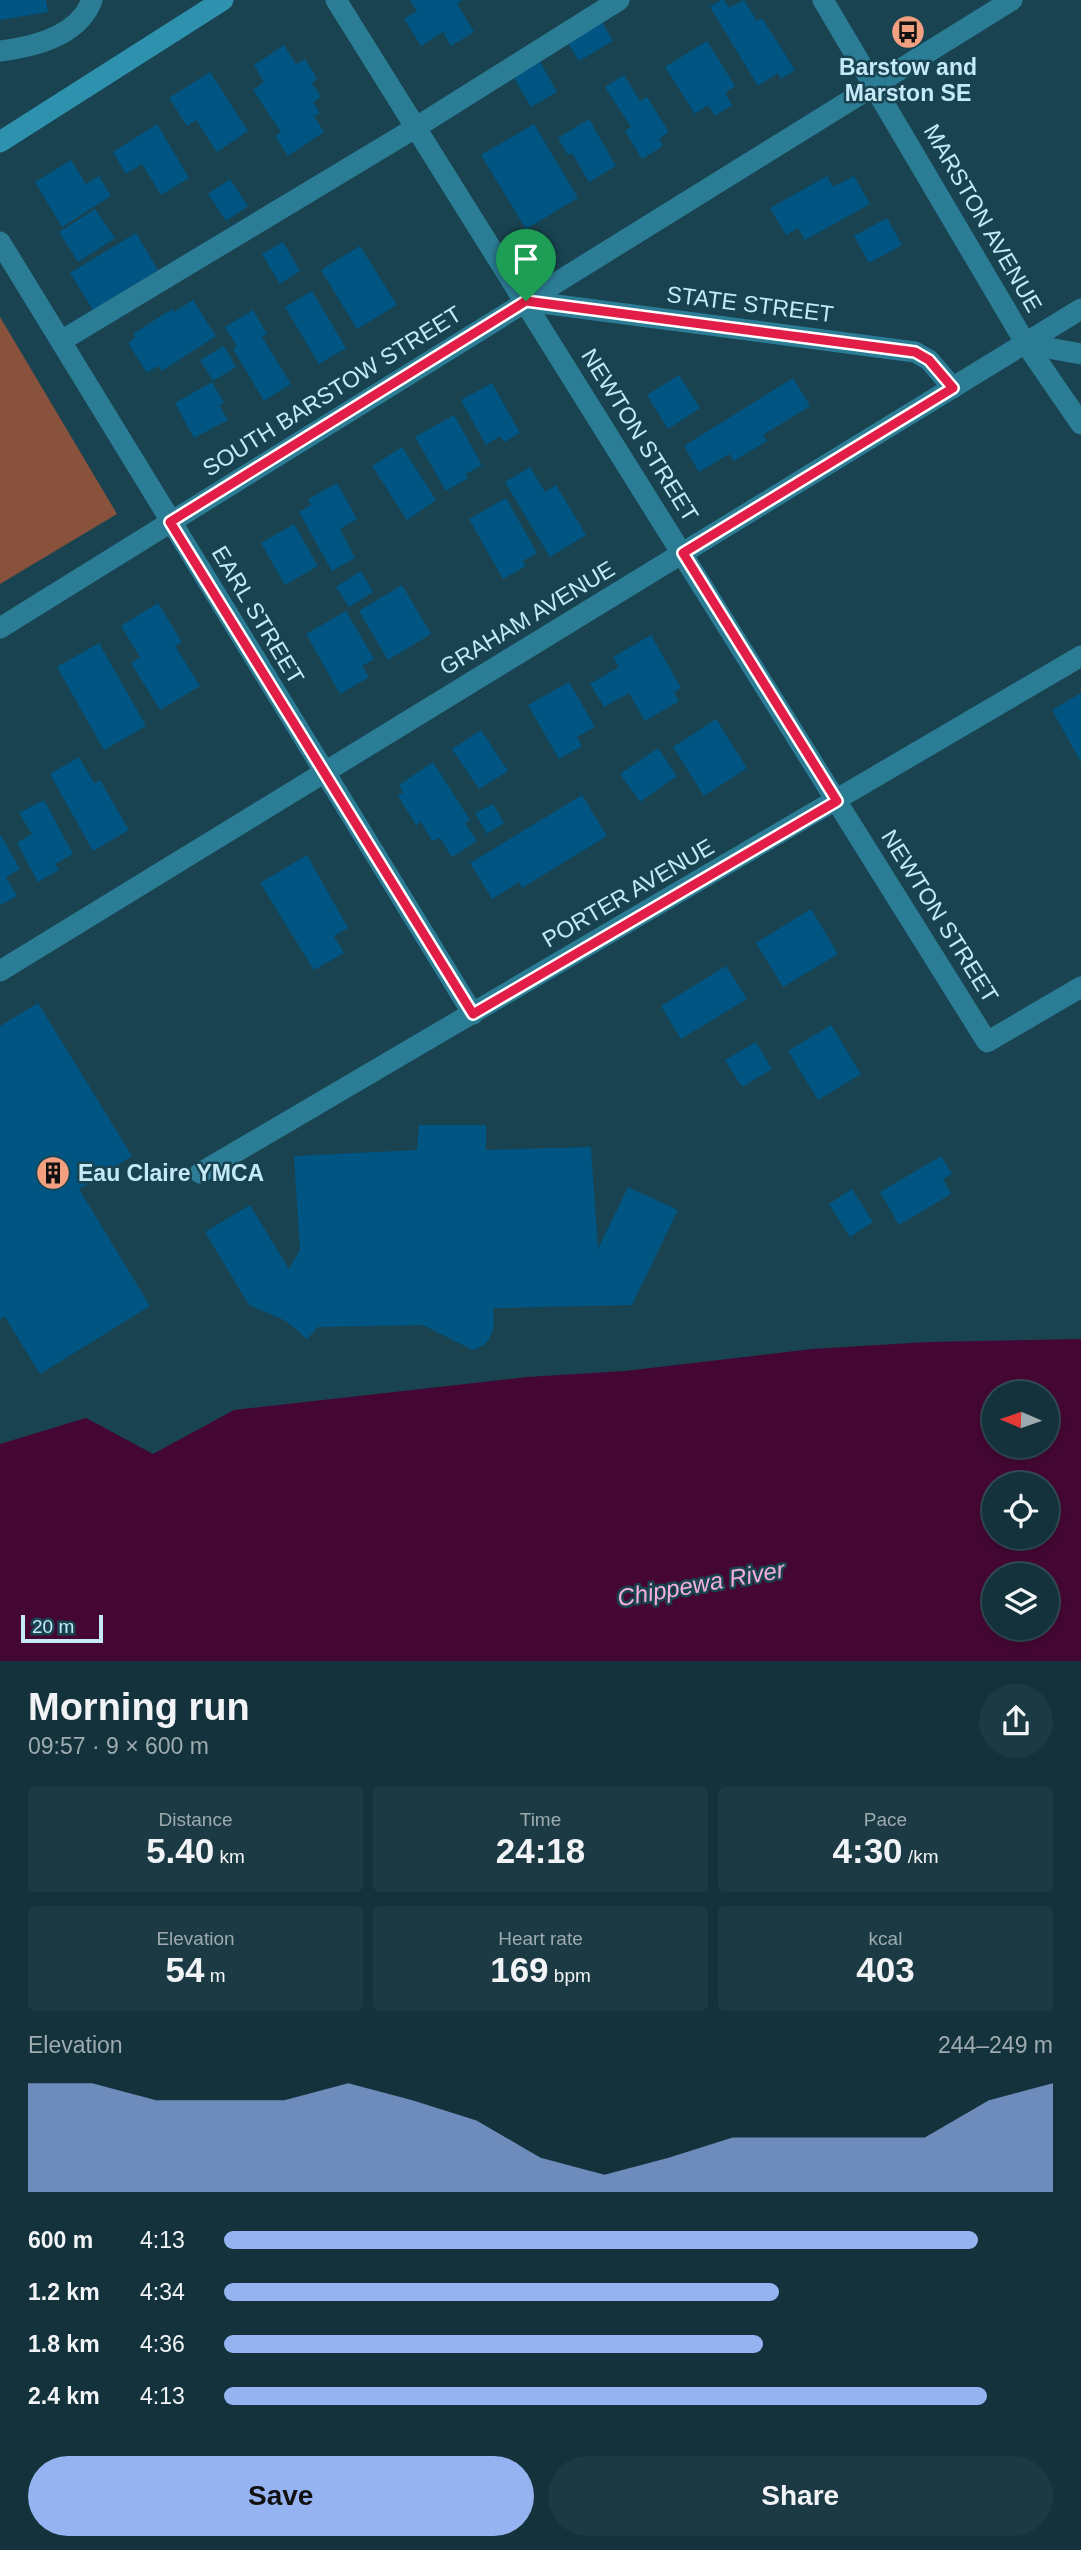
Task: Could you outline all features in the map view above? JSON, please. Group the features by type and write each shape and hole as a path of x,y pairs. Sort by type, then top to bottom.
{"main road":[{"path":"0,142 223,0"}],"street":[{"path":"0,51 50,40 75,25 90,8 92,0"},
{"name":"NEWTON STREET","path":"336,0 987,1042 1081,987"},
{"path":"61,341 415,128 620,0"},
{"name":"MARSTON AVENUE","path":"823,0 1026,344 1081,424"},
{"name":"SOUTH BARSTOW STREET","path":"0,628 1012,0"},
{"name":"EARL STREET","path":"0,242 473,1014"},
{"name":"STATE STREET","path":"526,301 915,352 929,360 953,388"},
{"name":"GRAHAM AVENUE","path":"0,971 1081,309"},
{"path":"1026,344 1081,354"},
{"name":"PORTER AVENUE","path":"200,1173 1081,656"}],"shaded area":[{"path":"0,317 117,514 0,584"}],"water":[{"name":"Chippewa River","path":"1081,1339 1081,1661 0,1661 0,1444 86,1418 153,1454 234,1410 527,1377 625,1371 812,1349 928,1342"}],"building":[{"path":"0,0 46,0 48,12 0,20"},
{"path":"410,0 463,0 457,3 474,32 451,46 443,32 421,46 404,19 417,11"},
{"path":"724,0 729,8 744,0 757,21 762,18 795,70 781,79 778,73 758,86 710,7"},
{"path":"602,22 613,41 579,61 568,43"},
{"path":"707,41 735,86 725,93 732,105 715,116 708,105 695,114 665,67"},
{"path":"284,45 296,64 305,59 317,78 312,83 321,97 313,102 320,113 314,116 324,132 288,156 275,136 281,132 253,90 264,82 254,65"},
{"path":"539,60 557,92 531,107 513,76"},
{"path":"210,72 248,131 217,152 196,120 187,126 169,98"},
{"path":"624,75 640,101 647,97 669,132 659,139 663,146 642,159 625,131 631,127 605,87"},
{"path":"589,119 616,166 589,182 572,153 568,155 558,138"},
{"path":"157,124 189,178 161,195 142,164 126,174 113,152"},
{"path":"534,124 578,198 526,229 481,155"},
{"path":"71,160 86,184 99,176 111,196 62,227 35,182"},
{"path":"827,176 833,187 854,176 870,204 805,240 798,228 786,235 770,208"},
{"path":"230,179 248,206 226,221 208,194"},
{"path":"95,209 115,238 78,262 59,232"},
{"path":"887,218 902,245 869,263 854,236"},
{"path":"136,233 158,270 93,310 70,273"},
{"path":"283,242 300,271 280,284 262,254"},
{"path":"360,246 397,305 357,329 321,270"},
{"path":"312,291 346,348 319,364 285,307"},
{"path":"193,300 216,336 162,371 158,366 147,373 128,343 135,338 133,334 172,309 174,312"},
{"path":"253,310 267,334 262,337 291,384 264,401 233,349 237,346 225,327"},
{"path":"224,346 236,367 213,381 200,360"},
{"path":"679,375 700,408 668,429 647,395"},
{"path":"793,378 810,406 763,435 767,441 734,461 729,454 699,472 684,446"},
{"path":"212,382 224,403 219,405 228,420 194,438 175,403"},
{"path":"492,383 520,433 504,442 500,436 486,445 461,400"},
{"path":"454,415 482,465 466,474 468,478 446,491 415,437"},
{"path":"402,447 436,500 407,520 372,466"},
{"path":"530,467 545,492 556,485 586,535 550,557 505,482"},
{"path":"337,483 357,519 340,529 355,558 332,571 299,512 311,505 308,499"},
{"path":"506,498 537,553 523,561 526,566 503,579 469,519"},
{"path":"294,524 318,566 285,585 261,543"},
{"path":"361,571 373,592 349,607 336,587"},
{"path":"402,585 431,634 388,660 359,611"},
{"path":"158,603 182,642 175,646 200,686 160,710 131,663 140,657 121,626"},
{"path":"346,611 374,659 362,666 369,677 340,694 306,634"},
{"path":"651,635 681,688 674,692 679,701 645,721 629,693 604,707 590,684 619,667 613,657"},
{"path":"99,643 146,726 104,750 57,667"},
{"path":"569,682 595,727 577,737 582,746 559,759 528,705"},
{"path":"1081,693 1081,762 1052,710"},
{"path":"716,719 747,768 704,796 673,747"},
{"path":"481,730 508,771 479,789 452,749"},
{"path":"658,748 677,776 640,802 620,774"},
{"path":"79,757 94,783 100,780 129,830 93,851 50,774"},
{"path":"433,762 470,820 465,823 477,841 452,857 440,838 432,841 421,822 416,825 398,796 403,792 399,785"},
{"path":"582,795 607,836 522,888 519,882 492,899 470,863"},
{"path":"44,800 73,854 55,864 59,870 38,882 17,843 32,834 19,813"},
{"path":"493,804 504,823 487,834 475,813"},
{"path":"0,834 20,869 6,877 17,896 0,905"},
{"path":"307,855 348,928 334,936 344,953 314,970 260,883"},
{"path":"811,909 838,954 783,987 756,943"},
{"path":"726,966 747,999 681,1039 661,1006"},
{"name":"Eau Claire YMCA","path":"38,1003 132,1156 79,1189 150,1306 40,1374 5,1317 0,1319 0,1026"},
{"path":"831,1025 861,1074 818,1100 788,1051"},
{"path":"756,1042 772,1069 742,1087 725,1060"},
{"path":"419,1125 486,1125 486,1150 591,1147 598,1249 628,1187 678,1210 632,1305 493,1308 494,1326 490,1338 484,1345 473,1350 423,1325 318,1327 307,1339 286,1321 249,1305 205,1232 250,1205 289,1269 300,1250 294,1156 417,1150"},
{"path":"941,1156 952,1174 943,1179 951,1194 899,1225 880,1192"},
{"path":"852,1189 873,1222 850,1237 829,1204"}],"place":[{"name":"Barstow and Marston SE","path":"908,32"},
{"name":"Eau Claire YMCA","path":"53,1173"}],"route":[{"path":"526,301 915,352 929,360 953,388 683,553 837,801 473,1014 170,522 526,301"}]}
